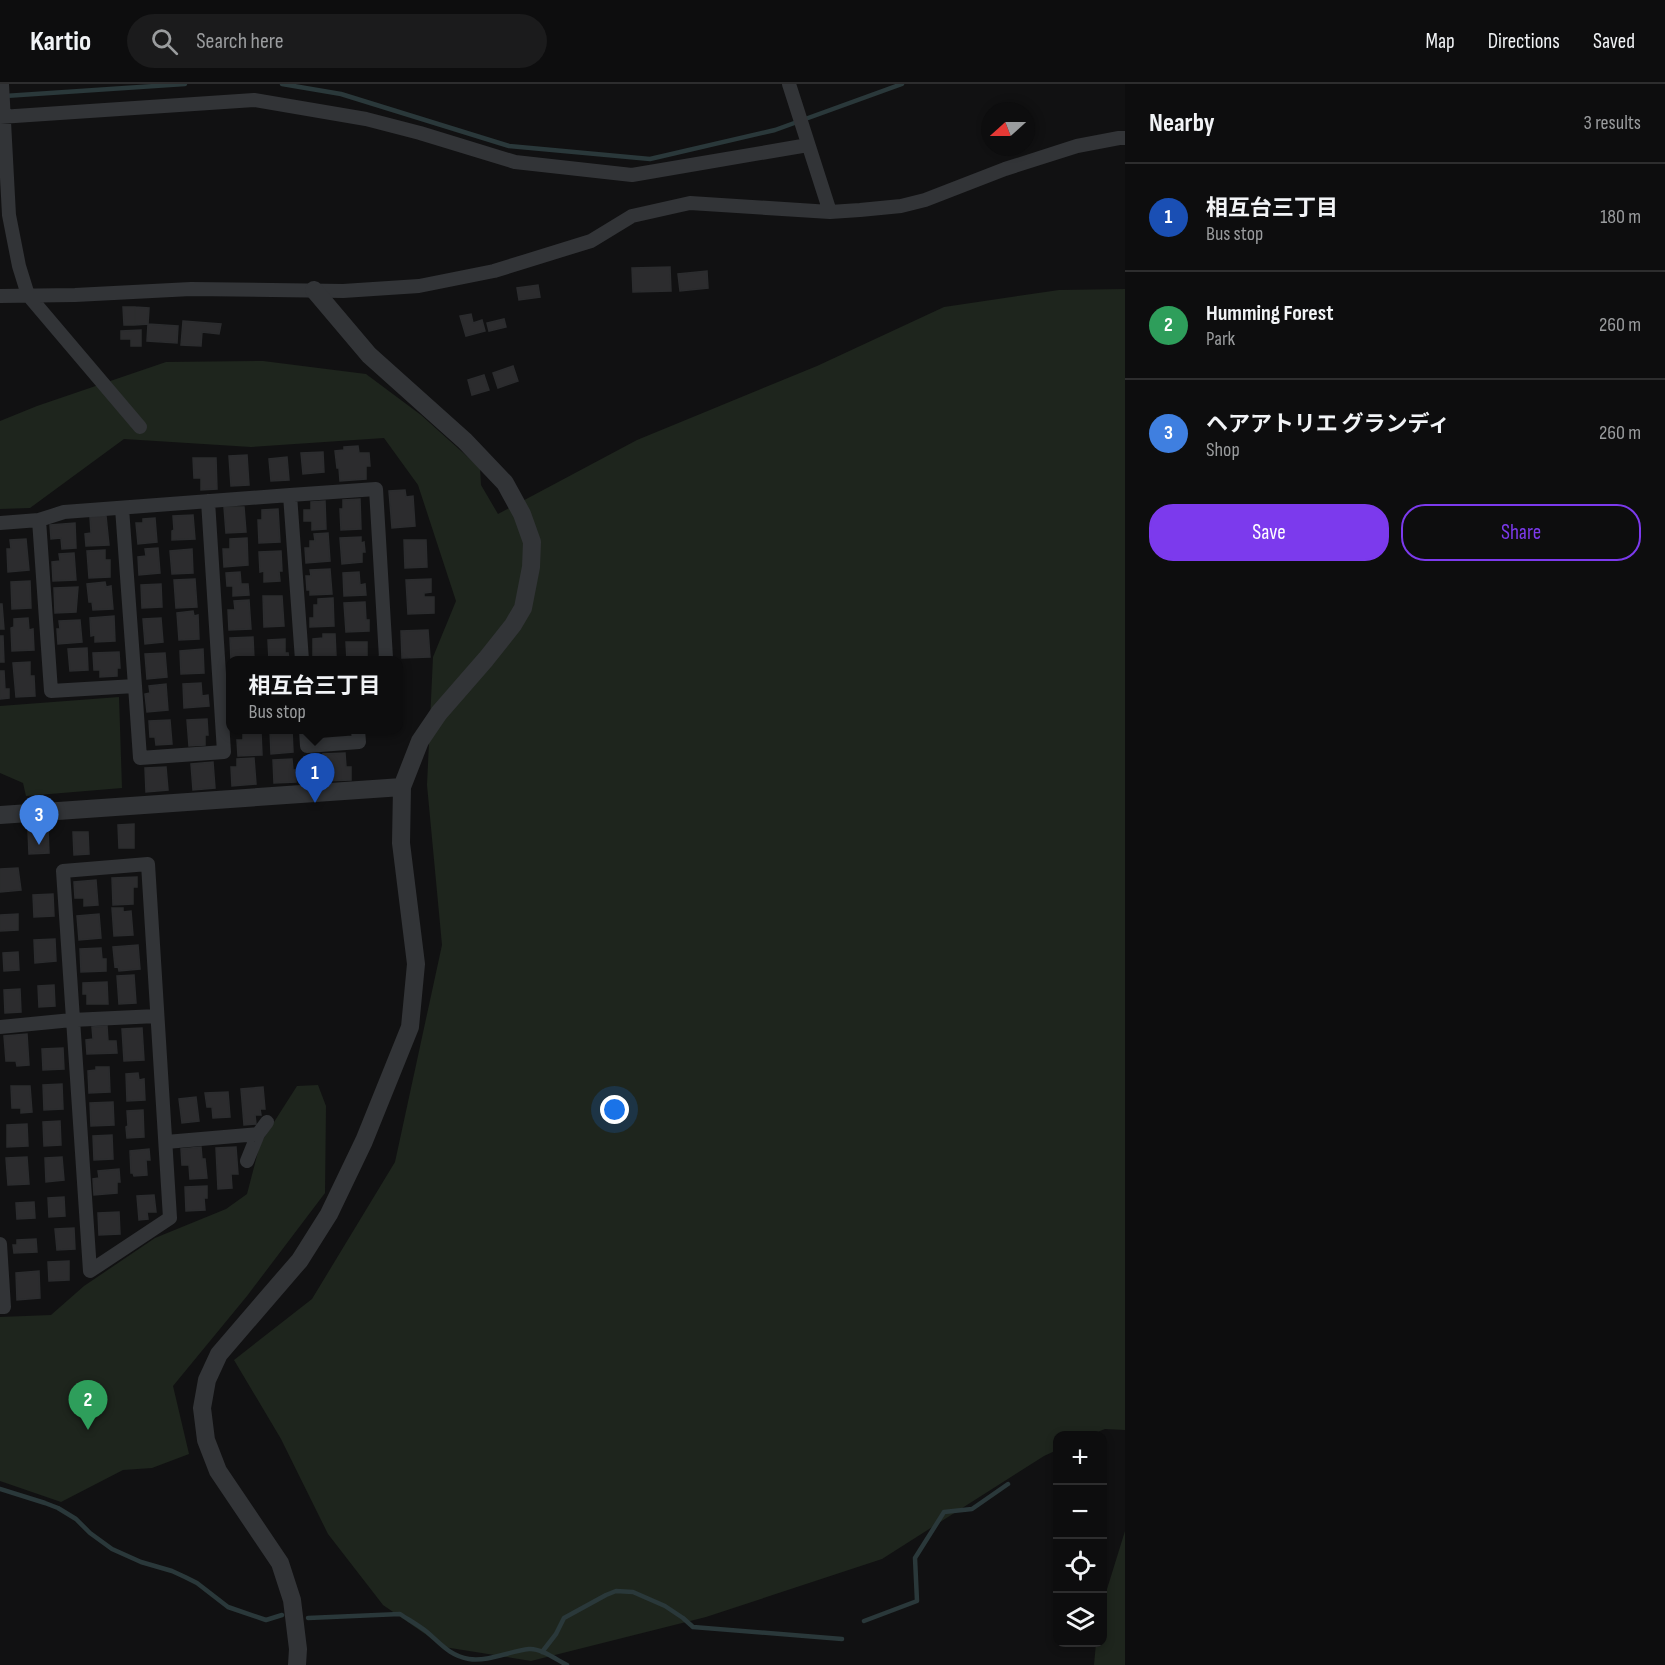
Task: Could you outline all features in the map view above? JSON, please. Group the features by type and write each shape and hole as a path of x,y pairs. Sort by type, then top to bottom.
{"street":[{"path":"2,84 9,215 19,266 28,295 140,427"},
{"path":"789,84 830,212"},
{"path":"2,114 254,100 366,119 515,162 632,175 807,141"},
{"path":"0,296 191,289 344,291 419,286 494,271 591,241 632,216 690,203 830,212 901,206 925,200 1005,169 1077,146 1125,138"},
{"path":"297,1665 298,1649 292,1600 280,1563 218,1471 206,1440 202,1408 207,1380 219,1354 300,1260 328,1214 364,1141 410,1026 416,964 401,843 402,787 420,741 439,713 513,625 522,608 531,567 532,542 522,514 505,483 465,441 369,355 314,290"},
{"path":"0,523 39,520 64,512 376,489 386,656"},
{"path":"290,495 302,656"},
{"path":"122,508 140,758 224,752 208,501"},
{"path":"39,520 51,691 135,686"},
{"path":"306,734 307,746 358,742 358,734"},
{"path":"0,815 402,787"},
{"path":"148,864 157,1016 170,1218 90,1271 63,872 148,864"},
{"path":"0,1027 72,1020 157,1016"},
{"path":"248,1161 258,1134 267,1122"},
{"path":"166,1142 258,1134"},
{"path":"0,1244 4,1307 0,1307"}],"shaded area":[{"path":"1125,289 1125,1430 1053,1431 1053,1452 882,1559 706,1617 531,1661 444,1647 383,1605 328,1534 281,1439 234,1360 312,1299 395,1162 442,945 427,785 433,657 456,601 418,485 384,438 251,447 124,439 30,508 0,509 0,421 166,362 263,361 366,374 421,415 480,468 481,485 498,514 637,440 817,366 944,307 1059,290"},
{"path":"119,697 122,788 26,796 23,783 0,773 0,706"},
{"path":"318,1085 326,1106 325,1193 247,1296 173,1386 189,1454 152,1468 123,1470 61,1502 0,1481 0,1317 51,1315 84,1286 155,1238 226,1209 247,1194 260,1144 297,1086"},
{"path":"1125,1531 1125,1665 1094,1665 1096,1647 1107,1647 1107,1589"}],"building":[{"path":"670,267 671,291 633,292 632,268"},
{"path":"707,271 708,288 680,291 678,274"},
{"path":"538,285 540,297 519,300 517,288"},
{"path":"123,307 135,307 135,325 124,325"},
{"path":"135,307 149,308 148,324 135,325"},
{"path":"471,314 473,323 482,320 485,331 466,336 460,316"},
{"path":"504,319 506,327 489,331 487,323"},
{"path":"183,321 221,324 219,334 202,332 201,346 181,345"},
{"path":"148,324 178,326 177,343 147,341"},
{"path":"141,330 141,346 131,346 131,339 121,339 121,331"},
{"path":"513,366 518,381 498,388 493,373"},
{"path":"484,375 489,390 472,395 468,380"},
{"path":"358,446 359,453 369,453 370,466 366,466 366,479 340,481 335,451 344,450 344,447"},
{"path":"323,452 324,472 303,474 301,453"},
{"path":"247,455 249,485 231,486 229,456"},
{"path":"287,457 289,480 271,481 269,459"},
{"path":"193,458 216,458 217,489 201,490 201,478 194,478"},
{"path":"405,490 406,497 413,496 415,526 392,528 389,491"},
{"path":"360,499 361,529 341,530 340,509 343,509 343,500"},
{"path":"325,501 326,529 312,530 312,521 304,521 304,510 311,510 311,502"},
{"path":"224,507 244,507 246,532 226,533"},
{"path":"278,509 280,542 259,543 258,520 262,520 262,510"},
{"path":"193,515 195,539 172,540 173,516"},
{"path":"106,516 109,545 86,546 85,534 91,533 90,517"},
{"path":"155,518 157,542 138,544 136,523 143,523 143,519"},
{"path":"75,523 76,548 62,549 61,538 51,539 50,525"},
{"path":"328,533 330,561 306,563 305,548 310,548 310,541 315,541 314,534"},
{"path":"361,537 365,552 362,552 362,562 342,564 340,538"},
{"path":"247,538 248,565 224,567 223,549 230,549 230,539"},
{"path":"26,539 29,570 8,572 7,549 11,549 10,540"},
{"path":"404,540 426,540 427,567 405,568"},
{"path":"158,548 160,573 139,575 138,557 146,556 145,549"},
{"path":"192,549 193,573 172,574 170,551"},
{"path":"105,550 105,560 110,560 110,577 89,578 87,551"},
{"path":"281,551 280,581 264,582 264,571 260,572 259,552"},
{"path":"74,553 76,580 53,581 52,562 60,561 59,554"},
{"path":"330,569 332,594 310,595 310,590 307,590 306,576 311,576 310,570"},
{"path":"240,572 241,584 248,584 249,595 233,596 233,586 227,586 226,573"},
{"path":"359,572 360,585 365,584 366,595 344,596 343,573"},
{"path":"195,579 197,607 176,608 174,580"},
{"path":"431,579 431,592 424,593 424,597 434,597 434,613 408,614 406,580"},
{"path":"30,581 31,608 12,609 11,582"},
{"path":"105,582 106,587 111,586 113,609 93,610 92,602 89,602 87,584"},
{"path":"161,584 162,607 142,608 141,585"},
{"path":"78,587 76,612 55,613 54,588"},
{"path":"263,596 282,596 284,626 264,627"},
{"path":"333,598 334,626 310,627 310,618 314,618 314,605 318,605 318,599"},
{"path":"249,600 251,629 229,630 228,610 235,610 234,601"},
{"path":"365,602 369,631 346,632 344,603"},
{"path":"0,604 2,604 4,629 0,629"},
{"path":"193,611 194,616 198,615 199,639 179,640 177,613"},
{"path":"114,616 115,641 95,642 95,635 91,636 90,618"},
{"path":"28,618 29,630 33,629 34,650 12,651 11,628 14,627 14,619"},
{"path":"161,618 163,642 145,644 143,619"},
{"path":"80,620 82,642 58,644 59,621"},
{"path":"428,630 430,657 403,658 401,631"},
{"path":"323,634 335,634 336,656 313,656 313,639 323,638"},
{"path":"0,636 3,636 4,662 0,662"},
{"path":"253,637 254,656 231,656 230,638"},
{"path":"285,639 285,653 288,653 288,656 269,656 268,640"},
{"path":"346,642 367,642 367,656 347,656"},
{"path":"87,648 88,670 70,671 68,649"},
{"path":"203,649 204,673 181,674 180,651"},
{"path":"119,652 120,668 117,668 117,676 100,677 100,670 94,670 93,653"},
{"path":"165,653 167,677 147,679 145,654"},
{"path":"30,662 30,676 34,676 35,696 16,697 13,663"},
{"path":"0,671 4,671 5,689 9,689 9,698 0,699"},
{"path":"201,683 202,696 208,695 209,706 184,708 183,684"},
{"path":"166,684 168,710 147,712 145,694 150,693 149,686"},
{"path":"207,719 208,735 205,735 205,745 189,746 187,720"},
{"path":"170,720 172,744 156,745 155,737 150,737 149,721"},
{"path":"243,734 261,734 262,755 238,756 237,740 243,740"},
{"path":"270,734 292,734 293,752 271,754"},
{"path":"345,753 346,767 351,767 351,780 324,781 323,754"},
{"path":"254,758 256,784 232,786 231,767 237,767 237,759"},
{"path":"292,759 296,782 274,783 273,760"},
{"path":"213,762 215,788 193,790 191,764"},
{"path":"166,767 168,790 146,792 145,768"},
{"path":"134,824 134,848 119,848 118,825"},
{"path":"48,829 49,853 29,854 28,830"},
{"path":"73,832 88,832 89,854 74,855"},
{"path":"18,868 21,890 0,892 0,869"},
{"path":"137,877 137,887 133,887 133,904 113,905 112,878"},
{"path":"96,880 98,905 84,906 84,898 75,898 74,882"},
{"path":"53,894 54,916 34,917 33,895"},
{"path":"112,908 123,908 123,912 131,911 133,935 114,936"},
{"path":"18,914 18,930 0,931 0,915"},
{"path":"99,914 101,938 79,940 77,916"},
{"path":"55,939 56,961 35,963 34,940"},
{"path":"138,945 140,969 119,971 118,966 115,967 113,947"},
{"path":"101,948 102,959 106,959 106,971 81,972 80,949"},
{"path":"18,952 19,970 4,971 3,953"},
{"path":"134,975 136,1003 119,1004 117,976"},
{"path":"107,982 108,1004 87,1004 87,994 83,994 83,983"},
{"path":"54,985 55,1006 39,1007 38,986"},
{"path":"20,989 21,1012 5,1013 4,990"},
{"path":"107,1026 108,1041 116,1041 117,1053 87,1054 86,1040 93,1039 92,1027"},
{"path":"142,1028 144,1060 124,1061 122,1029"},
{"path":"27,1034 29,1065 17,1066 16,1061 6,1061 4,1036"},
{"path":"63,1048 64,1069 43,1070 42,1049"},
{"path":"96,1067 109,1067 110,1092 89,1093 88,1071 96,1070"},
{"path":"138,1073 139,1080 144,1079 145,1100 127,1101 126,1074"},
{"path":"62,1084 63,1109 44,1110 43,1085"},
{"path":"11,1086 30,1086 32,1112 21,1113 21,1108 12,1108"},
{"path":"263,1087 265,1109 260,1109 261,1115 255,1115 256,1124 244,1125 241,1089"},
{"path":"228,1092 230,1117 213,1118 212,1107 207,1107 205,1093"},
{"path":"196,1097 199,1121 182,1123 179,1099"},
{"path":"113,1102 114,1125 91,1126 90,1103"},
{"path":"143,1110 144,1137 127,1138 127,1111"},
{"path":"60,1121 61,1145 44,1146 43,1122"},
{"path":"27,1124 28,1146 7,1147 7,1125"},
{"path":"112,1135 113,1159 94,1160 93,1136"},
{"path":"201,1147 207,1178 190,1179 189,1165 182,1165 181,1149"},
{"path":"236,1147 238,1174 231,1174 232,1188 218,1189 216,1148"},
{"path":"149,1149 150,1160 146,1160 147,1175 134,1176 131,1173 130,1151"},
{"path":"27,1157 29,1184 8,1185 6,1158"},
{"path":"62,1157 64,1180 46,1182 45,1158"},
{"path":"119,1169 120,1182 117,1182 117,1193 94,1195 93,1179 99,1178 98,1171"},
{"path":"207,1186 207,1198 204,1198 205,1210 186,1211 185,1187"},
{"path":"154,1195 156,1212 147,1212 148,1219 139,1220 137,1196"},
{"path":"64,1197 65,1216 49,1217 48,1198"},
{"path":"34,1202 35,1218 17,1219 16,1203"},
{"path":"119,1212 120,1234 99,1235 98,1213"},
{"path":"74,1228 75,1249 57,1250 55,1229"},
{"path":"36,1239 37,1252 14,1253 13,1245 17,1245 17,1240"},
{"path":"69,1261 69,1280 49,1281 48,1262"},
{"path":"39,1271 40,1298 17,1300 16,1273"}],"waterway":[{"path":"5,96 185,84"},
{"path":"282,84 341,94 509,146 650,159 775,130 902,84"},
{"path":"864,1621 917,1601 915,1558 944,1512 972,1509 1008,1484"},
{"path":"0,1489 58,1508 76,1519 112,1549 141,1562 172,1571 197,1583 228,1607 266,1620 282,1615"},
{"path":"542,1652 556,1634 564,1618 616,1591 633,1592 665,1606 693,1627 842,1639"},
{"path":"308,1618 400,1614 427,1632 446,1649 462,1657 476,1660 534,1649 567,1665"}],"place":[{"name":"相互台三丁目","path":"315,803"},
{"name":"ヘアアトリエ グランディ","path":"39,845"},
{"name":"Humming Forest","path":"88,1430"}]}
